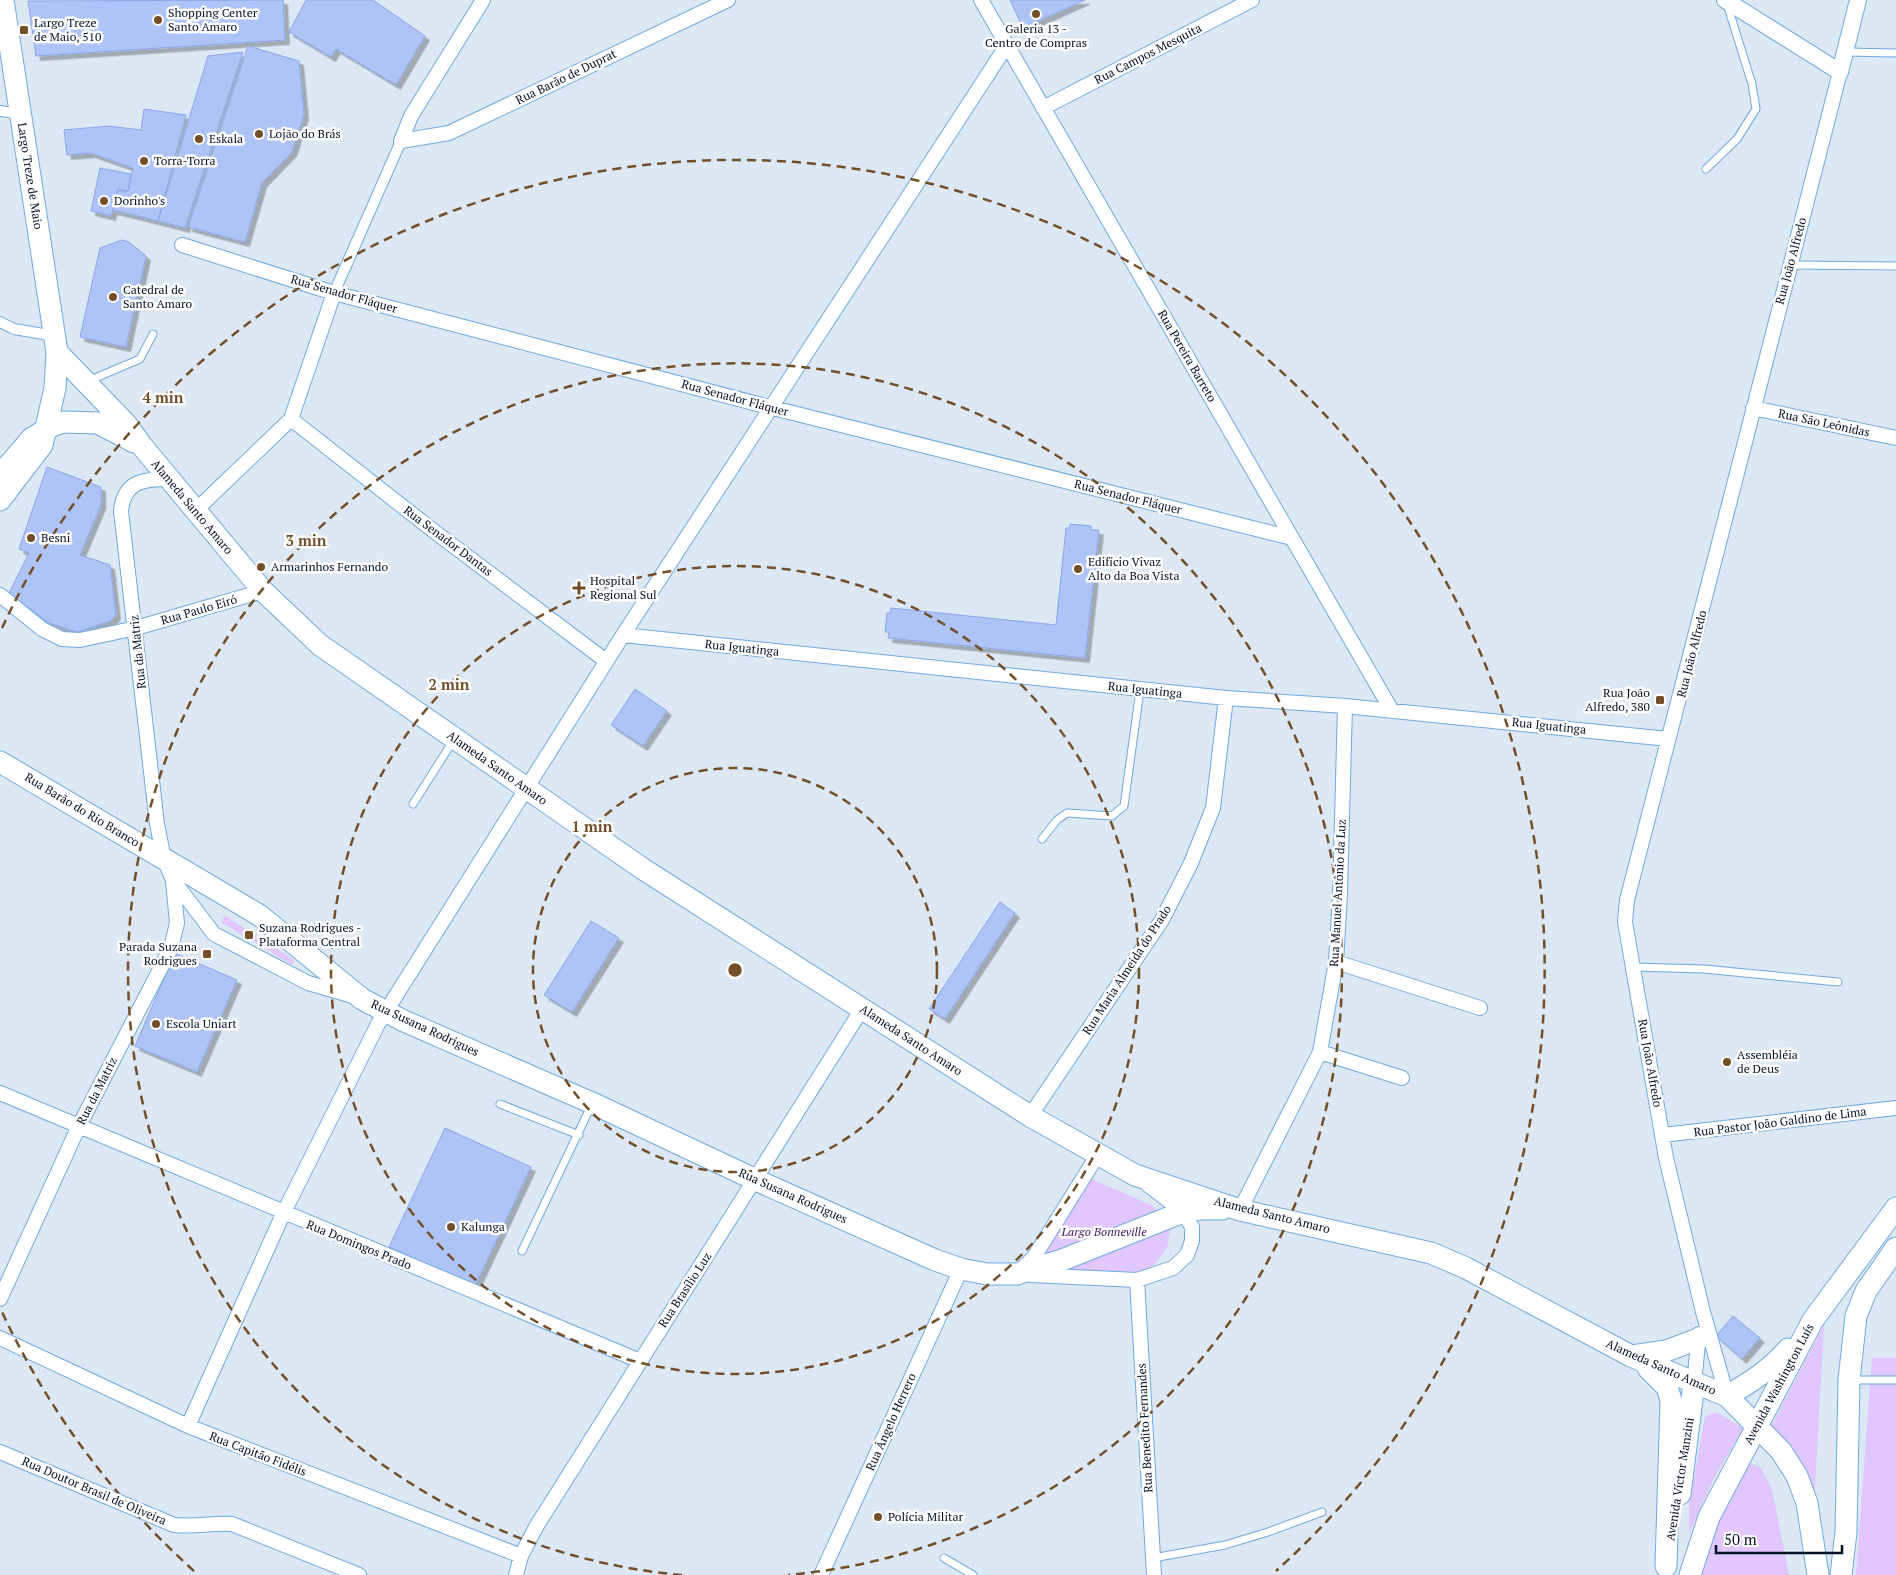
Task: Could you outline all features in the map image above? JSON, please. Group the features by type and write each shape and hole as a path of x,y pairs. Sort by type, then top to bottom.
{"main road":[{"name":"Largo Treze de Maio","path":"0,500 42,446 55,388 56,344 2,0"},
{"name":"Alameda Santo Amaro","path":"56,344 127,425 195,511 263,591 320,645 525,788 717,917 1030,1116 1097,1156 1135,1176 1240,1210 1430,1253 1466,1268 1632,1356 1727,1396 1781,1451 1797,1476 1807,1503 1818,1575"},
{"path":"0,475 32,438 46,429 74,421 93,422 111,428 142,446"},
{"name":"Rua Barão do Rio Branco","path":"0,762 164,859"},
{"name":"Rua Susana Rodrigues","path":"164,859 259,915 362,999 386,1012 592,1103 756,1180 935,1260 961,1269 987,1274 1017,1274 1062,1260 1183,1212 1201,1209 1240,1210"},
{"name":"Avenida Washington Luís","path":"1690,1575 1709,1517 1812,1320 1896,1208"},
{"path":"1841,1575 1846,1532 1849,1380 1856,1316 1866,1291 1895,1252"},
{"path":"1727,1396 1758,1378 1774,1366 1812,1320"},
{"path":"1632,1356 1666,1351 1698,1338"},
{"path":"1632,1356 1657,1375 1666,1387 1671,1400 1666,1570"},
{"name":"Avenida Víctor Manzini","path":"1666,1570 1679,1504 1694,1383"}],"street":[{"path":"195,511 291,419 334,293 411,116 483,0"},
{"name":"Rua Barão de Duprat","path":"401,141 449,133 728,0"},
{"name":"Rua Pereira Barreto","path":"981,0 1392,711"},
{"name":"Rua Campos Mesquita","path":"1043,108 1252,0"},
{"path":"1726,0 1840,72"},
{"name":"Rua João Alfredo","path":"1727,1396 1703,1312 1666,1158 1631,967 1625,922 1627,900 1668,738 1681,698 1858,0"},
{"path":"188,1426 283,1214 386,1012 606,661 773,408 1007,45"},
{"path":"0,110 21,114"},
{"name":"Rua Senador Fláquer","path":"182,245 334,293 773,408 1292,538"},
{"path":"0,322 56,344"},
{"name":"Rua São Leônidas","path":"1753,408 1896,438"},
{"name":"Rua Senador Dantas","path":"291,419 606,661"},
{"name":"Rua da Matriz","path":"164,859 157,824 136,628 121,512 122,498 134,485 143,481 170,479"},
{"name":"Rua Paulo Eiró","path":"0,596 42,629 62,639 80,640 136,628 263,591"},
{"name":"Rua Iguatinga","path":"623,635 1140,690 1345,706 1668,738"},
{"name":"Rua Maria Almeida do Prado","path":"1030,1116 1162,920 1192,863 1213,808 1226,698"},
{"name":"Rua Manuel Antônio da Luz","path":"1240,1210 1320,1052 1336,962 1340,894 1345,706"},
{"name":"Rua Susana Rodrigues","path":"164,859 173,880 214,934 308,983 362,999"},
{"name":"Rua da Matriz","path":"0,1299 78,1128 171,948 177,923 173,880"},
{"path":"1336,962 1480,1008"},
{"name":"Rua Brasílio Luz","path":"516,1575 521,1556 536,1527 862,1009"},
{"path":"1320,1052 1402,1078"},
{"name":"Rua Domingos Prado","path":"0,1093 78,1128 283,1214 640,1361"},
{"name":"Rua Pastor João Galdino de Lima","path":"1663,1135 1896,1108"},
{"path":"1017,1274 1034,1257 1097,1156"},
{"path":"1017,1274 1137,1280 1173,1268 1187,1255 1192,1241 1192,1227 1183,1212 1135,1176"},
{"name":"Rua Ângelo Herrero","path":"821,1575 961,1269"},
{"name":"Rua Benedito Fernandes","path":"1137,1280 1154,1575"},
{"name":"Rua João Alfredo","path":"1694,1383 1698,1338 1703,1312"},
{"name":"Rua Capitão Fidélis","path":"0,1338 188,1426 521,1556"},
{"name":"Rua Doutor Brasil de Oliveira","path":"0,1452 174,1525 191,1527 212,1523 232,1524 359,1575"}],"lane":[{"path":"1706,169 1737,139 1756,109 1752,84 1726,0"},
{"path":"1845,52 1896,53"},
{"path":"1790,266 1896,266"},
{"path":"88,382 140,359 153,334"},
{"path":"1042,839 1057,820 1067,813 1112,816 1124,806 1140,690"},
{"path":"413,804 455,739"},
{"path":"1631,967 1704,968 1838,982"},
{"path":"522,1251 579,1135 592,1103"},
{"path":"500,1104 579,1135"},
{"path":"1849,1380 1896,1380"},
{"path":"1153,1558 1225,1545 1268,1532 1322,1512"},
{"path":"944,1558 973,1575"}],"green space":[{"path":"225,916 294,960 292,965 221,922"},
{"name":"Largo Bonneville","path":"1085,1176 1151,1205 1163,1216 1170,1229 1167,1248 1154,1265 1133,1277 1030,1270"},
{"path":"1824,1325 1813,1523 1771,1427"},
{"path":"1872,1358 1896,1358 1896,1575 1856,1575"},
{"path":"1716,1412 1743,1428 1713,1480 1689,1534 1689,1506 1705,1417"},
{"path":"1748,1462 1761,1468 1772,1489 1789,1575 1697,1575 1713,1528"}],"building":[{"name":"Shopping Center Santo Amaro","path":"283,0 285,40 36,56 28,1"},
{"path":"306,0 373,0 425,36 396,85 336,49 331,57 289,32"},
{"name":"Galeria 13 - Centro de Compras","path":"1010,0 1085,0 1023,28"},
{"name":"Lojão do Brás","path":"248,46 299,61 304,115 292,152 262,183 245,242 188,227"},
{"name":"Eskala","path":"243,52 185,228 158,221 208,56"},
{"name":"Torra-Torra","path":"144,109 186,115 158,221 113,210 117,191 128,191 133,168 91,153 67,155 64,130 108,126 141,130"},
{"name":"Dorinho's","path":"100,168 131,174 128,191 118,189 111,216 91,211"},
{"name":"Catedral de Santo Amaro","path":"122,240 129,242 146,256 126,347 80,337 100,248"},
{"path":"47,467 101,487 101,505 80,555 110,565 116,615 111,621 77,632 49,623 9,593 29,553 19,549"},
{"name":"Edifício Vivaz Alto da Boa Vista","path":"1070,524 1091,526 1091,530 1099,530 1085,658 888,638 889,632 885,632 887,613 890,613 891,608 1056,625 1066,528 1070,528"},
{"path":"635,689 667,711 643,746 611,725"},
{"path":"1000,902 1015,913 945,1019 929,1009"},
{"path":"591,921 619,938 572,1012 544,995"},
{"path":"175,953 237,980 197,1072 135,1046"},
{"name":"Kalunga","path":"445,1128 531,1167 475,1286 389,1247"},
{"path":"1733,1316 1760,1338 1742,1359 1716,1336"}],"place":[{"name":"Galeria 13 - Centro de Compras","path":"1036,14"},
{"name":"Shopping Center Santo Amaro","path":"158,20"},
{"name":"Largo Treze de Maio, 510","path":"24,30"},
{"name":"Lojão do Brás","path":"259,134"},
{"name":"Eskala","path":"199,139"},
{"name":"Torra-Torra","path":"144,161"},
{"name":"Dorinho's","path":"104,201"},
{"name":"Catedral de Santo Amaro","path":"113,297"},
{"name":"Besni","path":"31,538"},
{"name":"Armarinhos Fernando","path":"261,567"},
{"name":"Edifício Vivaz Alto da Boa Vista","path":"1078,569"},
{"name":"Hospital Regional Sul","path":"579,588"},
{"name":"Rua João Alfredo, 380","path":"1660,700"},
{"name":"Suzana Rodrigues - Plataforma Central","path":"249,935"},
{"name":"Parada Suzana Rodrigues","path":"207,954"},
{"name":"Escola Uniart","path":"156,1024"},
{"name":"Assembléia de Deus","path":"1727,1062"},
{"name":"Kalunga","path":"451,1227"},
{"name":"Polícia Militar","path":"878,1517"}]}
